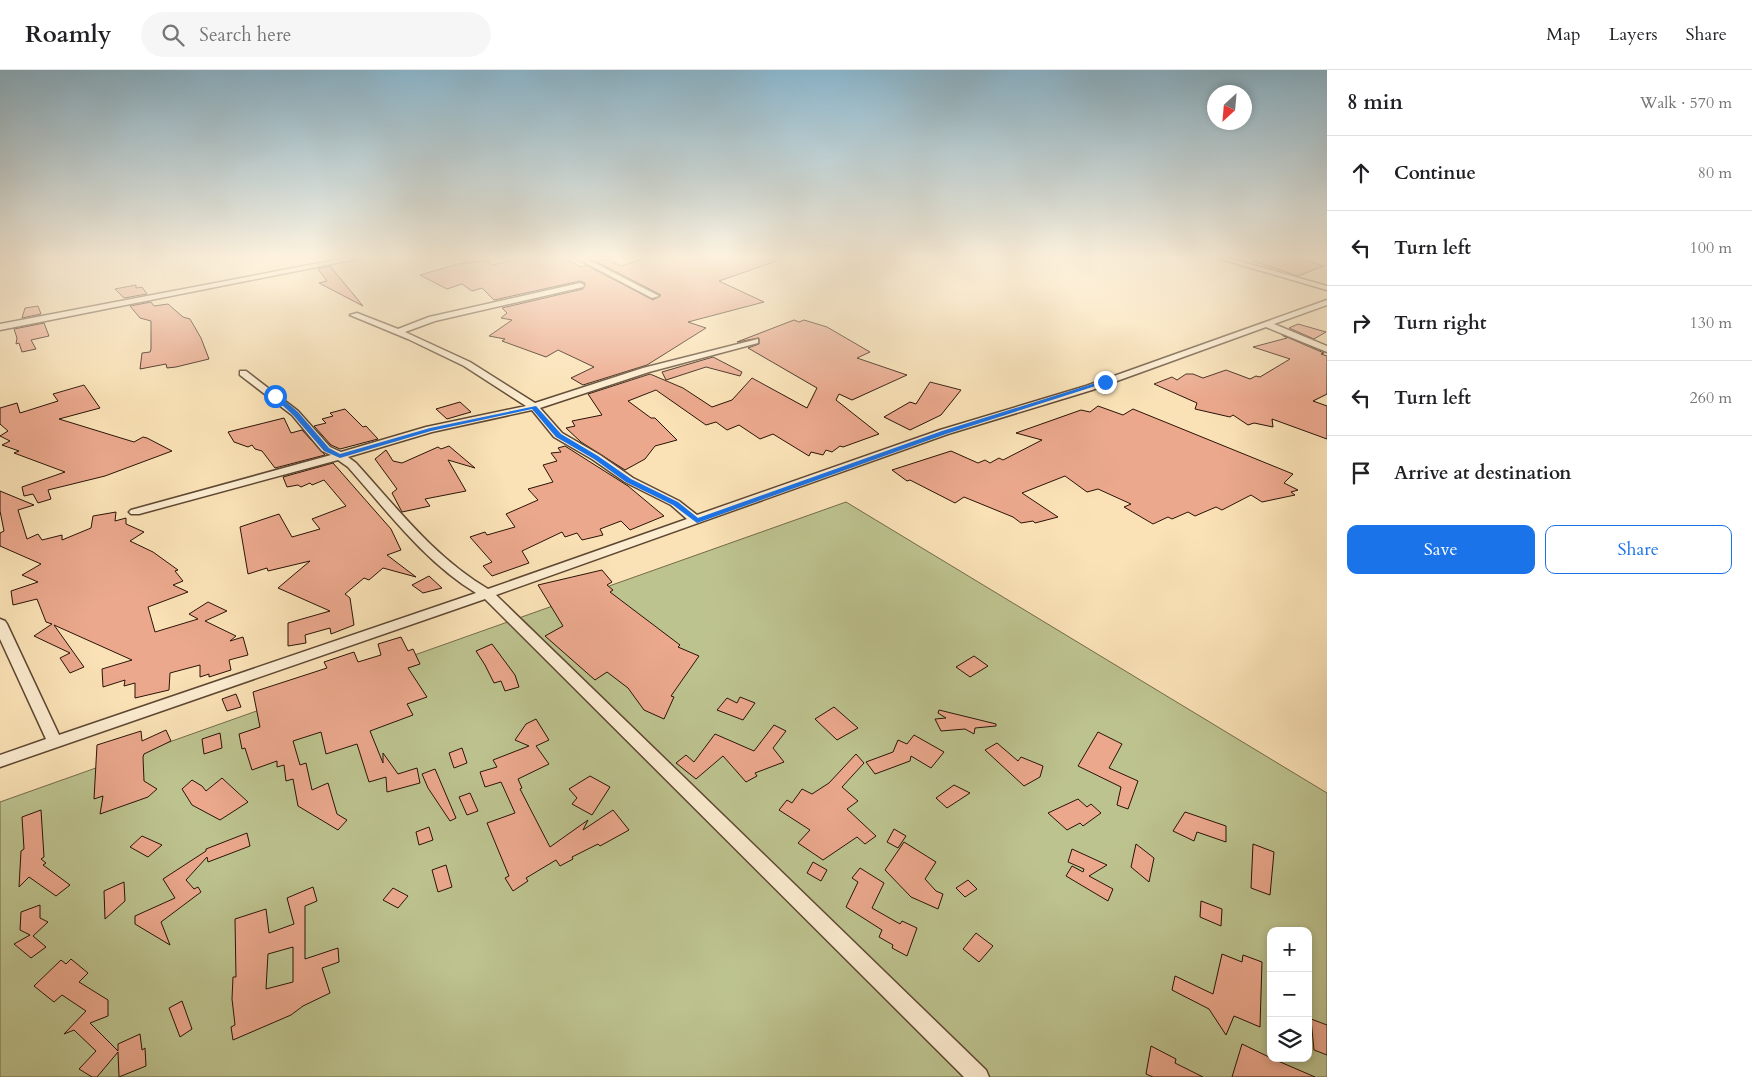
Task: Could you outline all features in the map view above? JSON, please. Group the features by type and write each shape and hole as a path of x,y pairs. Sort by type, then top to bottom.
{"street":[{"path":"0,327 114,305"},
{"path":"397,332 432,319 495,305"},
{"path":"0,761 697,521 944,432 1088,388 1324,305"},
{"path":"354,315 397,332 467,364 534,407 558,436 596,457 629,480 675,503 697,521"},
{"path":"1267,324 1327,349"},
{"path":"135,512 430,430 534,407 646,370 755,341"},
{"path":"243,373 296,413 326,449 352,465 437,557 472,586 487,594 979,1077"},
{"path":"0,624 55,742"}],"green space":[{"path":"846,502 1327,793 1327,1077 0,1077 0,802"}],"building":[{"path":"169,305 183,317 190,319 201,338 209,359 176,367 167,368 166,364 140,369 142,353 150,352 151,349 151,321 140,318 130,306"},
{"path":"515,305 753,305 688,322 706,328 647,365 583,385 571,378 594,367 558,350 546,357 502,341 505,339 489,336 512,320 501,318 507,313 502,308"},
{"path":"38,306 41,314 22,318 25,308"},
{"path":"794,320 799,322 804,320 827,327 870,352 857,358 907,375 852,400 839,394 836,400 879,434 843,447 840,446 832,452 826,450 823,455 811,452 809,456 773,434 760,439 739,425 727,430 716,422 706,425 656,390 628,401 651,418 655,418 677,440 655,446 645,459 625,470 581,442 566,428 575,426 572,421 602,415 588,394 650,374 683,388 712,407 732,400 752,378 807,408 817,388 748,348 759,344 759,338 737,342"},
{"path":"44,323 49,336 31,340 36,349 22,352 19,343 16,344 17,338 14,329"},
{"path":"1298,324 1326,332 1314,339 1289,328"},
{"path":"1282,335 1327,356 1327,394 1313,401 1327,406 1327,439 1272,419 1273,427 1254,423 1248,425 1233,415 1230,417 1195,409 1197,403 1154,384 1172,377 1177,380 1186,374 1193,374 1203,378 1226,370 1250,379 1256,376 1260,377 1290,359 1253,347 1287,338"},
{"path":"713,357 742,372 740,376 706,367 666,380 662,372"},
{"path":"930,382 961,390 941,415 910,430 884,417 910,402 916,404"},
{"path":"84,385 100,408 59,419 134,442 143,437 147,438 172,451 105,476 48,490 51,499 38,503 33,494 24,496 22,487 65,472 14,453 19,451 2,445 10,441 0,436 8,431 0,424 0,408 17,403 20,413 58,401 53,394"},
{"path":"460,402 471,412 447,419 436,409"},
{"path":"1098,406 1123,415 1133,409 1293,474 1284,483 1298,490 1291,492 1295,495 1262,502 1251,495 1222,510 1216,507 1195,516 1188,512 1172,519 1168,517 1153,524 1124,507 1131,504 1098,489 1087,492 1065,476 1022,493 1058,517 1035,523 1033,521 1021,523 1013,517 964,497 955,503 910,480 907,481 892,470 951,451 978,463 985,460 990,463 999,458 1003,460 1042,440 1016,433 1081,410 1090,412"},
{"path":"345,409 363,427 366,426 378,439 340,449 331,445 314,426 326,423 322,419 333,416 330,413"},
{"path":"284,418 291,433 302,430 325,455 275,468 262,451 255,449 252,445 248,447 234,442 228,432"},
{"path":"449,446 475,468 448,460 466,491 425,499 430,506 402,512 392,493 397,489 375,459 386,450 393,461 402,463 438,447 441,449"},
{"path":"565,446 628,486 664,516 630,530 621,521 600,529 603,535 582,540 577,533 565,537 562,532 522,551 529,563 492,576 483,566 492,562 470,537 485,532 487,535 515,527 506,514 538,500 528,489 553,482 543,465 557,461 551,453 561,452 558,448"},
{"path":"333,463 391,529 401,550 387,555 416,577 383,568 369,580 364,578 345,594 350,598 354,625 331,634 330,628 305,635 306,643 288,646 288,623 330,611 278,588 310,561 268,571 267,568 248,574 240,527 279,514 292,537 320,529 312,519 346,506 324,480 312,485 310,483 301,487 298,485 287,487 283,477"},
{"path":"0,491 34,505 18,510 27,539 38,534 42,540 62,535 62,540 91,528 93,516 116,512 115,521 126,518 126,524 144,532 130,541 153,552 178,570 175,571 183,581 173,585 188,592 148,607 155,632 198,619 189,614 208,602 227,611 205,621 236,636 230,641 243,637 248,655 229,660 231,670 209,677 209,674 200,677 200,665 170,673 169,690 135,698 135,683 124,686 125,680 103,687 102,669 132,660 54,625 84,667 70,673 60,658 70,653 34,636 52,624 46,622 37,599 13,605 11,591 38,582 22,575 41,564 0,546 0,533 4,531 0,511"},
{"path":"602,570 612,582 607,585 613,590 610,592 680,645 678,647 699,656 671,696 674,697 664,719 644,710 628,688 607,672 595,680 545,636 563,626 538,585"},
{"path":"429,576 442,588 423,593 412,585"},
{"path":"401,637 408,651 413,649 420,664 408,668 427,697 407,704 413,715 370,731 383,763 383,753 398,774 417,768 420,783 387,792 386,777 369,782 357,744 326,754 321,732 293,741 300,765 306,763 312,790 328,783 337,814 347,820 338,830 298,806 293,779 286,781 284,765 277,767 277,761 252,770 245,748 242,749 239,734 260,727 253,692 327,668 324,662 354,652 358,662 381,655 378,644"},
{"path":"492,644 515,675 519,687 505,691 501,681 494,683 476,651"},
{"path":"974,656 988,666 970,677 956,667"},
{"path":"236,694 241,707 227,711 222,699"},
{"path":"740,697 755,703 743,720 717,710 727,698 737,703"},
{"path":"834,707 858,728 837,740 815,719"},
{"path":"939,710 996,724 996,726 975,728 974,734 965,729 941,731 935,719 946,718 938,713"},
{"path":"536,719 549,740 536,746 549,764 518,779 522,788 520,789 550,847 588,820 583,830 613,810 629,830 600,846 598,844 572,857 573,859 560,866 556,860 526,878 528,881 513,891 505,878 509,876 487,823 515,813 501,782 485,787 480,772 497,767 493,760 529,746 515,740 526,724"},
{"path":"774,725 786,731 773,748 784,762 755,773 757,776 746,782 723,756 696,779 676,763 686,755 694,762 715,734 754,751"},
{"path":"166,730 171,741 144,754 143,757 144,781 157,789 148,797 100,814 103,796 94,799 97,745 141,731 142,741"},
{"path":"1098,732 1122,744 1109,768 1138,781 1128,809 1117,805 1121,787 1078,766"},
{"path":"220,733 222,748 204,754 202,739"},
{"path":"914,735 944,752 931,768 911,756 910,761 875,774 866,762 893,752 898,740 907,744"},
{"path":"997,743 1018,761 1021,757 1043,766 1040,777 1024,786 985,750"},
{"path":"462,748 467,763 454,768 449,753"},
{"path":"856,754 864,763 842,787 858,801 847,809 876,836 865,844 857,837 823,860 798,843 810,830 779,810 787,800 792,803 802,789 812,794 829,783"},
{"path":"435,769 456,818 450,821 428,788 422,774"},
{"path":"590,776 610,787 592,815 572,804 577,798 569,789"},
{"path":"222,778 248,802 220,820 192,805 182,789 192,780 206,791"},
{"path":"954,785 970,793 947,808 936,798"},
{"path":"470,793 478,811 467,815 459,797"},
{"path":"1078,799 1087,807 1091,804 1101,813 1083,826 1080,823 1067,830 1048,813"},
{"path":"41,810 44,857 41,859 46,863 43,865 70,885 56,896 29,877 19,887 21,851 24,849 22,817"},
{"path":"1185,812 1226,826 1226,842 1197,832 1194,841 1173,831"},
{"path":"429,827 433,840 419,845 416,832"},
{"path":"894,829 906,836 898,848 887,842"},
{"path":"247,833 250,846 208,862 207,857 186,880 194,889 198,887 201,892 161,922 170,945 135,924 135,916 175,898 163,879 206,851 206,849"},
{"path":"142,836 162,845 148,857 130,847"},
{"path":"904,842 936,862 925,879 936,891 943,894 938,909 911,897 885,870"},
{"path":"1136,844 1154,858 1149,882 1131,867"},
{"path":"1253,844 1274,852 1270,895 1251,888"},
{"path":"1072,849 1107,865 1089,876 1113,889 1108,901 1066,876 1072,866 1083,872 1084,869 1068,862"},
{"path":"813,862 827,870 821,881 807,873"},
{"path":"446,865 452,887 438,892 432,870"},
{"path":"860,868 884,883 872,908 900,924 902,921 917,928 907,956 892,948 893,945 879,937 882,930 846,907 858,882 852,878"},
{"path":"968,880 977,889 965,897 956,888"},
{"path":"124,882 125,901 105,919 104,891"},
{"path":"313,887 317,901 305,906 305,959 338,948 339,962 322,968 330,993 303,1006 291,1015 233,1040 231,1027 235,1025 232,999 233,977 236,977 235,919 266,909 269,933 294,924 287,898","holes":["293,947 293,982 266,989 268,954"]},
{"path":"393,888 408,896 398,908 383,900"},
{"path":"1201,901 1222,909 1221,926 1200,917"},
{"path":"40,905 40,918 48,922 33,936 46,947 31,958 14,944 30,935 20,930 21,912"},
{"path":"976,933 993,946 979,962 963,949"},
{"path":"1222,954 1242,962 1243,955 1262,962 1260,1027 1234,1016 1226,1035 1209,1009 1172,990 1175,976 1213,994"},
{"path":"71,959 88,973 79,982 108,1000 108,1016 90,1023 118,1051 118,1044 140,1034 142,1050 145,1048 146,1066 119,1077 118,1052 97,1077 92,1077 79,1069 96,1051 74,1030 64,1034 86,1011 62,995 54,1002 34,986 61,960 66,964"},
{"path":"182,1001 192,1029 180,1037 169,1008"},
{"path":"1312,1019 1327,1025 1327,1055 1314,1050"},
{"path":"1242,1044 1267,1056 1267,1062 1280,1062 1315,1077 1232,1077"},
{"path":"1151,1046 1176,1059 1175,1063 1203,1077 1153,1077 1146,1074"}],"route":[{"path":"275,396 296,413 326,449 340,456 430,430 534,407 558,436 596,457 607,467 629,480 675,503 697,521 944,432 1105,382"}]}
